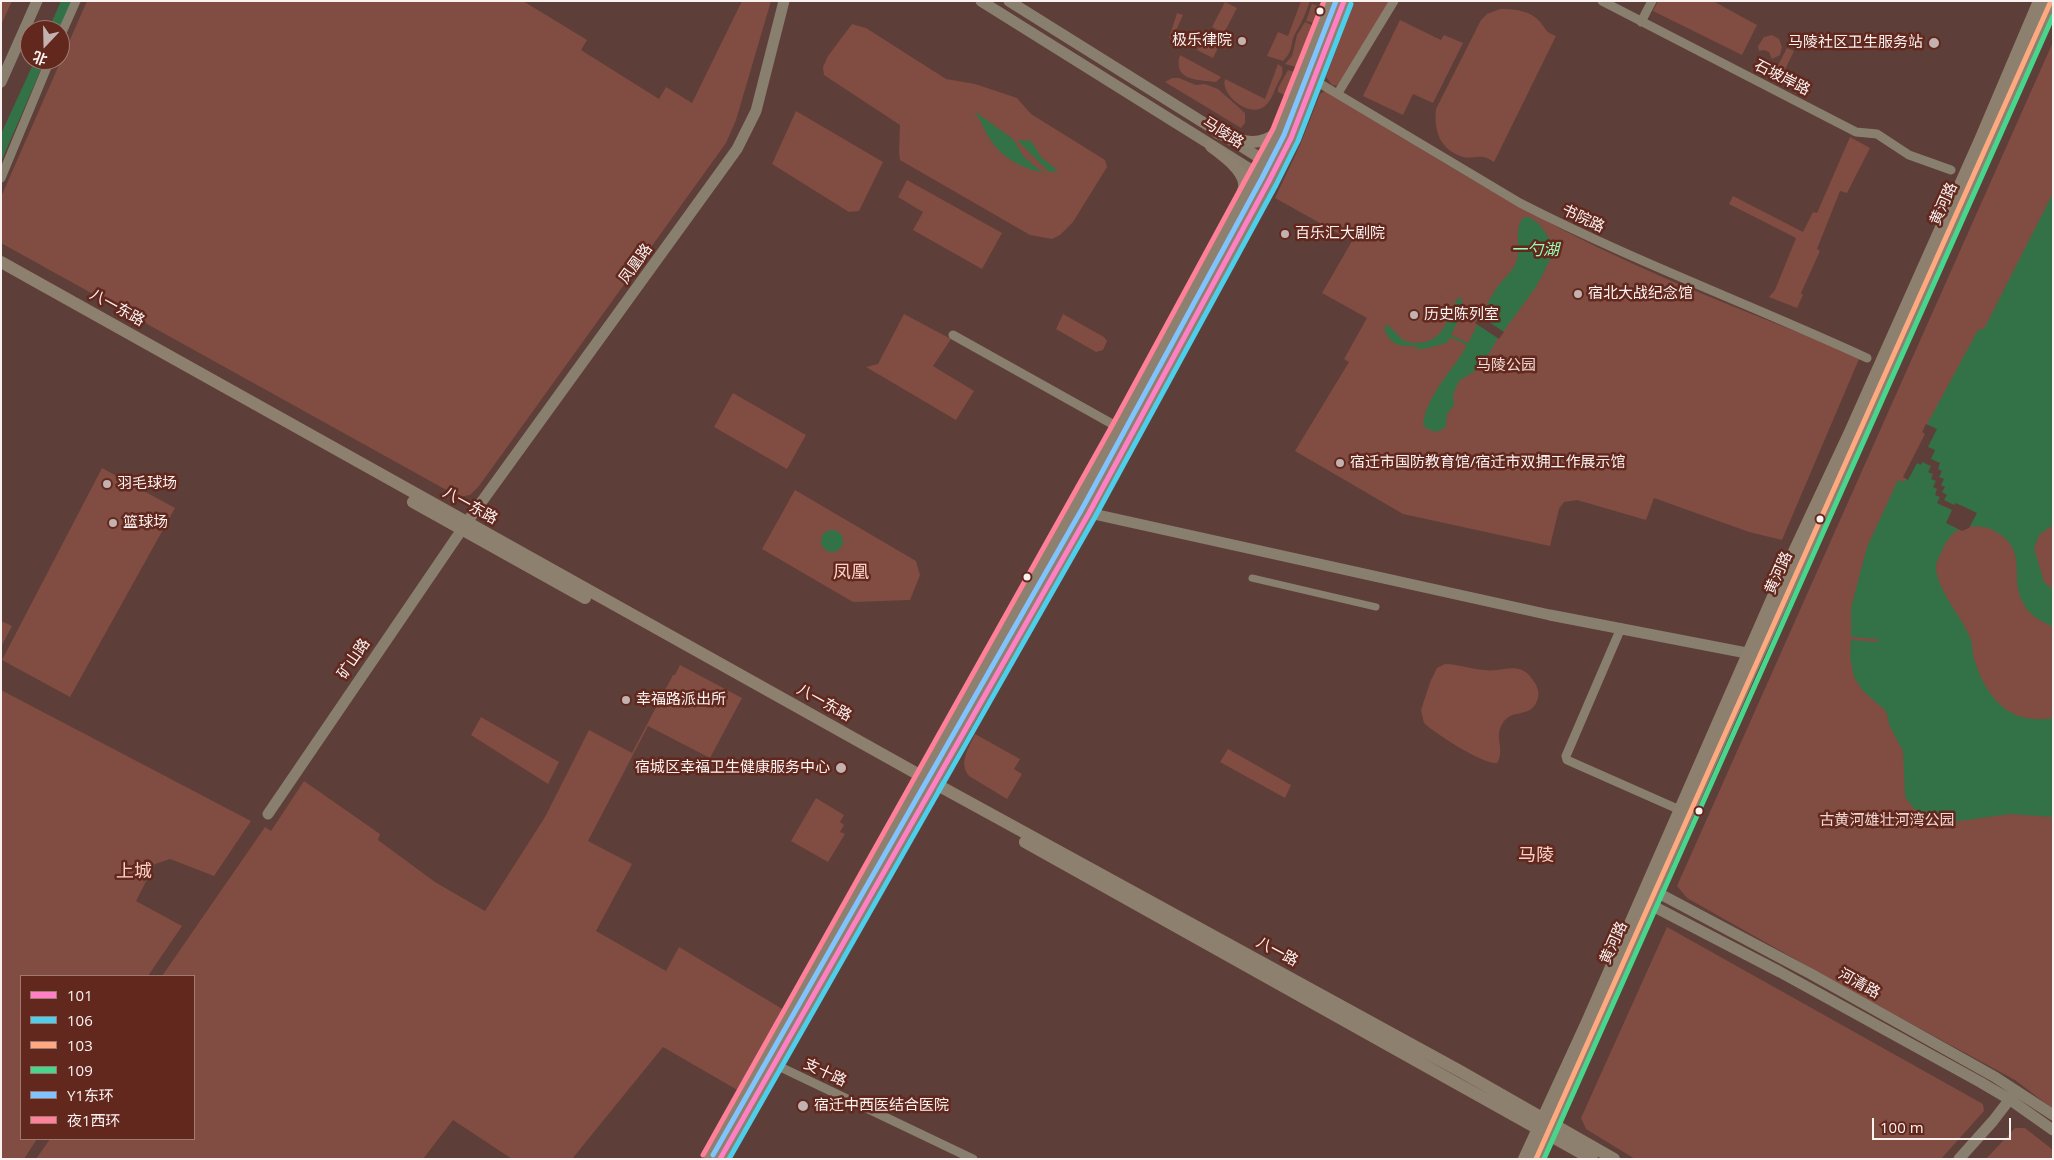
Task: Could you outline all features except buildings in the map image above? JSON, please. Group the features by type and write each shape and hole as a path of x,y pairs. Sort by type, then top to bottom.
{"main road":[{"path":"710,1159 926,783 1089,513 1276,168 1309,78 1332,1"},
{"path":"720,1159 774,1064 1280,132 1309,78 1344,1"},
{"name":"黄河路","path":"1536,1159 1545,1125 2040,1"},
{"name":"黄河路","path":"1524,1159 1545,1125 1649,904 1650,889 1680,810 1867,416 2051,1"},
{"path":"1218,133 1251,143 1263,142 1280,132"},
{"path":"1212,146 1238,171 1244,183 1238,209"},
{"name":"八一东路","path":"1,262 464,526"},
{"name":"八一东路","path":"1,272 464,526 926,783"},
{"name":"八一路","path":"926,783 1545,1125 1614,1159"},
{"name":"八一路","path":"1545,1125 1592,1159"}],"street":[{"path":"1,82 37,1"},
{"path":"68,20 76,1"},
{"name":"凤凰路","path":"464,526 737,149 756,111 784,1"},
{"name":"马陵路","path":"981,1 1269,181"},
{"name":"马陵路","path":"1009,1 1276,168"},
{"path":"1338,93 1394,1"},
{"name":"石坡岸路","path":"1602,1 1856,132 1877,134 1909,155 1951,170"},
{"path":"1641,22 1652,1"},
{"path":"1,178 46,70"},
{"name":"书院路","path":"1309,78 1338,93 1520,203 1545,216 1665,272 1867,358"},
{"path":"953,335 1132,435"},
{"path":"1089,513 1550,615 1753,655"},
{"name":"矿山路","path":"268,814 464,526"},
{"path":"1252,578 1376,607"},
{"path":"1620,628 1566,756 1567,760 1680,810"},
{"name":"河清路","path":"1650,889 1811,974 2013,1095 2053,1130"},
{"name":"河清路","path":"1649,904 2053,1115"},
{"name":"支十路","path":"774,1064 973,1159"},
{"path":"1959,1159 2013,1095"}],"green space":[{"path":"1,1 12,1 1,25"},
{"path":"87,1 523,1 587,40 581,50 659,99 666,87 692,103 742,1 771,1 736,120 726,143 479,486 470,495 459,497 1,243 1,197 57,70 70,70 70,40"},
{"path":"1301,1 1310,1 1294,36 1291,50 1283,61 1267,56 1278,32 1288,36"},
{"path":"1354,1 1391,1 1340,84 1337,86 1332,85 1326,77"},
{"path":"1658,1 1713,1 1757,25 1742,55 1653,11"},
{"path":"1225,2 1237,8 1224,33 1212,27"},
{"path":"1312,4 1319,6 1313,23 1306,21"},
{"path":"1500,9 1516,10 1532,15 1548,32 1556,36 1494,162 1484,157 1463,157 1448,149 1437,132 1436,109 1481,20 1487,14"},
{"path":"1177,13 1183,15 1172,39 1169,38"},
{"path":"1400,20 1441,40 1444,35 1463,43 1433,103 1413,94 1403,115 1363,96"},
{"path":"1305,22 1312,25 1296,67 1285,64 1292,56 1297,35"},
{"path":"852,24 866,28 946,79 975,84 1017,98 1031,114 1105,160 1107,167 1073,222 1060,235 1052,239 1030,235 900,160 900,125 824,75 823,67 828,56"},
{"path":"1207,30 1223,38 1213,58 1197,50"},
{"path":"1772,35 1779,39 1782,47 1780,55 1772,59 1769,52 1759,51 1758,46 1764,37"},
{"name":"古黄河雄壮河湾公园","path":"2053,42 2053,1109 2015,1080 1862,997 1687,898 1677,886"},
{"path":"1787,48 1794,51 1781,78 1773,75"},
{"path":"1180,55 1221,77 1216,82 1189,78 1180,70"},
{"path":"1278,64 1282,67 1281,76 1270,101 1262,108 1256,110 1242,106 1227,91 1225,79 1265,99"},
{"path":"1288,70 1295,72 1286,96 1278,92 1278,88"},
{"path":"1172,78 1179,78 1196,85 1205,84 1218,89 1245,113 1245,123 1241,128 1165,82"},
{"name":"马陵公园","path":"1325,91 1475,181 1567,232 1665,278 1832,346 1859,359 1782,540 1749,532 1654,498 1646,520 1577,500 1564,502 1559,509 1550,546 1403,514 1295,451 1349,362 1344,359 1367,318 1322,293 1352,241 1275,198 1300,145 1320,94"},
{"path":"796,111 883,162 859,211 849,212 772,164"},
{"path":"1850,137 1870,148 1847,193 1840,191 1817,249 1820,251 1801,293 1803,295 1797,308 1769,297 1775,290 1796,238 1729,204 1733,196 1803,232 1813,212 1817,213"},
{"path":"907,180 1002,233 982,269 913,230 923,212 898,197"},
{"path":"904,314 951,339 933,366 974,391 956,420 866,367 878,364"},
{"path":"1063,314 1104,337 1107,341 1103,350 1096,352 1056,329"},
{"path":"733,393 806,435 787,469 714,427"},
{"path":"102,468 175,508 70,697 2,660"},
{"path":"795,490 916,561 920,575 910,600 853,602 762,549"},
{"path":"1,621 12,626 1,647"},
{"path":"1445,664 1484,670 1518,669 1529,675 1535,683 1538,699 1535,705 1527,711 1509,717 1501,726 1499,731 1500,754 1497,763 1471,754 1448,741 1424,723 1421,710 1431,680 1437,668"},
{"path":"680,665 742,698 710,758 648,726 588,841 632,864 596,931 666,971 679,947 784,1010 739,1091 663,1047 572,1159 512,1159 453,1120 423,1159 36,1159 49,1140 195,1140 195,975 163,975 265,827 271,831 304,781 380,834 378,840 435,882 485,911 545,817 589,730 632,753 673,675 675,675"},
{"path":"1,690 251,821 214,876 170,859 155,864 136,901 182,926 149,975 20,975 20,1140 36,1140 24,1159 1,1159"},
{"path":"481,717 559,762 548,784 471,735"},
{"path":"975,734 1020,759 1014,769 1022,774 1007,799 969,776 966,771 964,760"},
{"path":"1228,749 1291,785 1285,798 1220,762"},
{"path":"816,798 844,815 840,822 844,825 840,832 845,834 828,862 791,841"},
{"path":"1667,927 1983,1104 1984,1111 1941,1159 1635,1159 1586,1129 1581,1118"},
{"path":"2015,1128 2025,1128 2053,1150 2053,1159 1986,1159"}],"water":[{"path":"61,1 72,1 63,20 52,20"},
{"path":"30,70 41,70 1,162 1,134"},
{"path":"974,111 1013,139 1024,157 1043,173 1026,168 998,150"},
{"path":"1017,140 1031,141 1041,157 1058,171 1049,172"},
{"path":"2053,193 2053,525 2040,534 2034,548 2044,582 2053,590 2053,627 2035,617 2025,606 2017,584 2014,552 2004,537 1994,531 1974,526 1958,530 1946,542 1936,565 1940,584 1967,631 1979,673 1993,696 2002,706 2024,718 2053,718 2053,817 2010,814 1952,822 1938,822 1917,812 1905,797 1903,751 1890,727 1886,711 1863,691 1854,677 1850,657 1851,640 1878,642 1878,639 1851,637 1851,608 1867,547 1898,480 1904,482 1929,433 1924,430 1978,330 1984,329"},
{"name":"一勺湖","path":"1524,217 1529,217 1538,223 1550,240 1552,251 1550,260 1536,287 1497,340 1481,367 1459,381 1453,395 1454,405 1447,414 1446,426 1440,431 1432,431 1423,425 1427,408 1436,391 1463,353 1496,289 1515,265 1518,253 1519,227"},
{"path":"1462,298 1462,303 1456,317 1458,321 1447,343 1417,349 1415,346 1404,346 1395,343 1386,333 1384,327 1387,325 1407,342 1420,343 1432,339 1446,325 1457,299"},
{"path":"832,530 840,533 843,541 840,549 832,552 824,549 821,541 824,533"}],"pier":[{"path":"1480,316 1504,332 1499,339 1475,323"},
{"path":"1926,424 1937,429 1928,447 1935,450 1931,459 1940,463 1938,469 1942,471 1939,477 1944,479 1941,485 1945,487 1942,492 1947,495 1944,500 1954,505 1956,503 1977,513 1969,528 1962,531 1946,523 1952,510 1937,503 1940,497 1935,495 1937,489 1933,487 1936,481 1931,479 1933,474 1928,472 1931,466 1922,462 1921,465 1917,463 1908,480 1903,477 1925,434 1922,432"}],"waterway":[{"path":"1451,336 1467,344"}],"transit line":[{"name":"夜1西环","path":"703,1155 1113,424 1273,129 1324,1"},
{"name":"Y1东环","path":"713,1155 1082,509 1262,178 1284,135 1336,1"},
{"name":"101","path":"720,1159 1089,513 1269,181 1291,138 1344,1"},
{"name":"103","path":"1536,1159 2051,1"},
{"name":"106","path":"729,1159 1095,517 1276,185 1298,141 1351,4"},
{"name":"109","path":"1544,1159 2053,16"}],"place":[{"name":"极乐律院","path":"1242,41"},
{"name":"马陵社区卫生服务站","path":"1934,43"},
{"name":"百乐汇大剧院","path":"1285,234"},
{"name":"宿北大战纪念馆","path":"1578,294"},
{"name":"历史陈列室","path":"1414,315"},
{"name":"宿迁市国防教育馆/宿迁市双拥工作展示馆","path":"1340,463"},
{"name":"羽毛球场","path":"107,484"},
{"name":"篮球场","path":"113,523"},
{"name":"幸福路派出所","path":"626,700"},
{"name":"宿城区幸福卫生健康服务中心","path":"841,768"},
{"name":"宿迁中西医结合医院","path":"803,1106"}],"district":[{"name":"凤凰","path":"851,573"},
{"name":"马陵","path":"1536,856"},
{"name":"上城","path":"134,872"}]}
